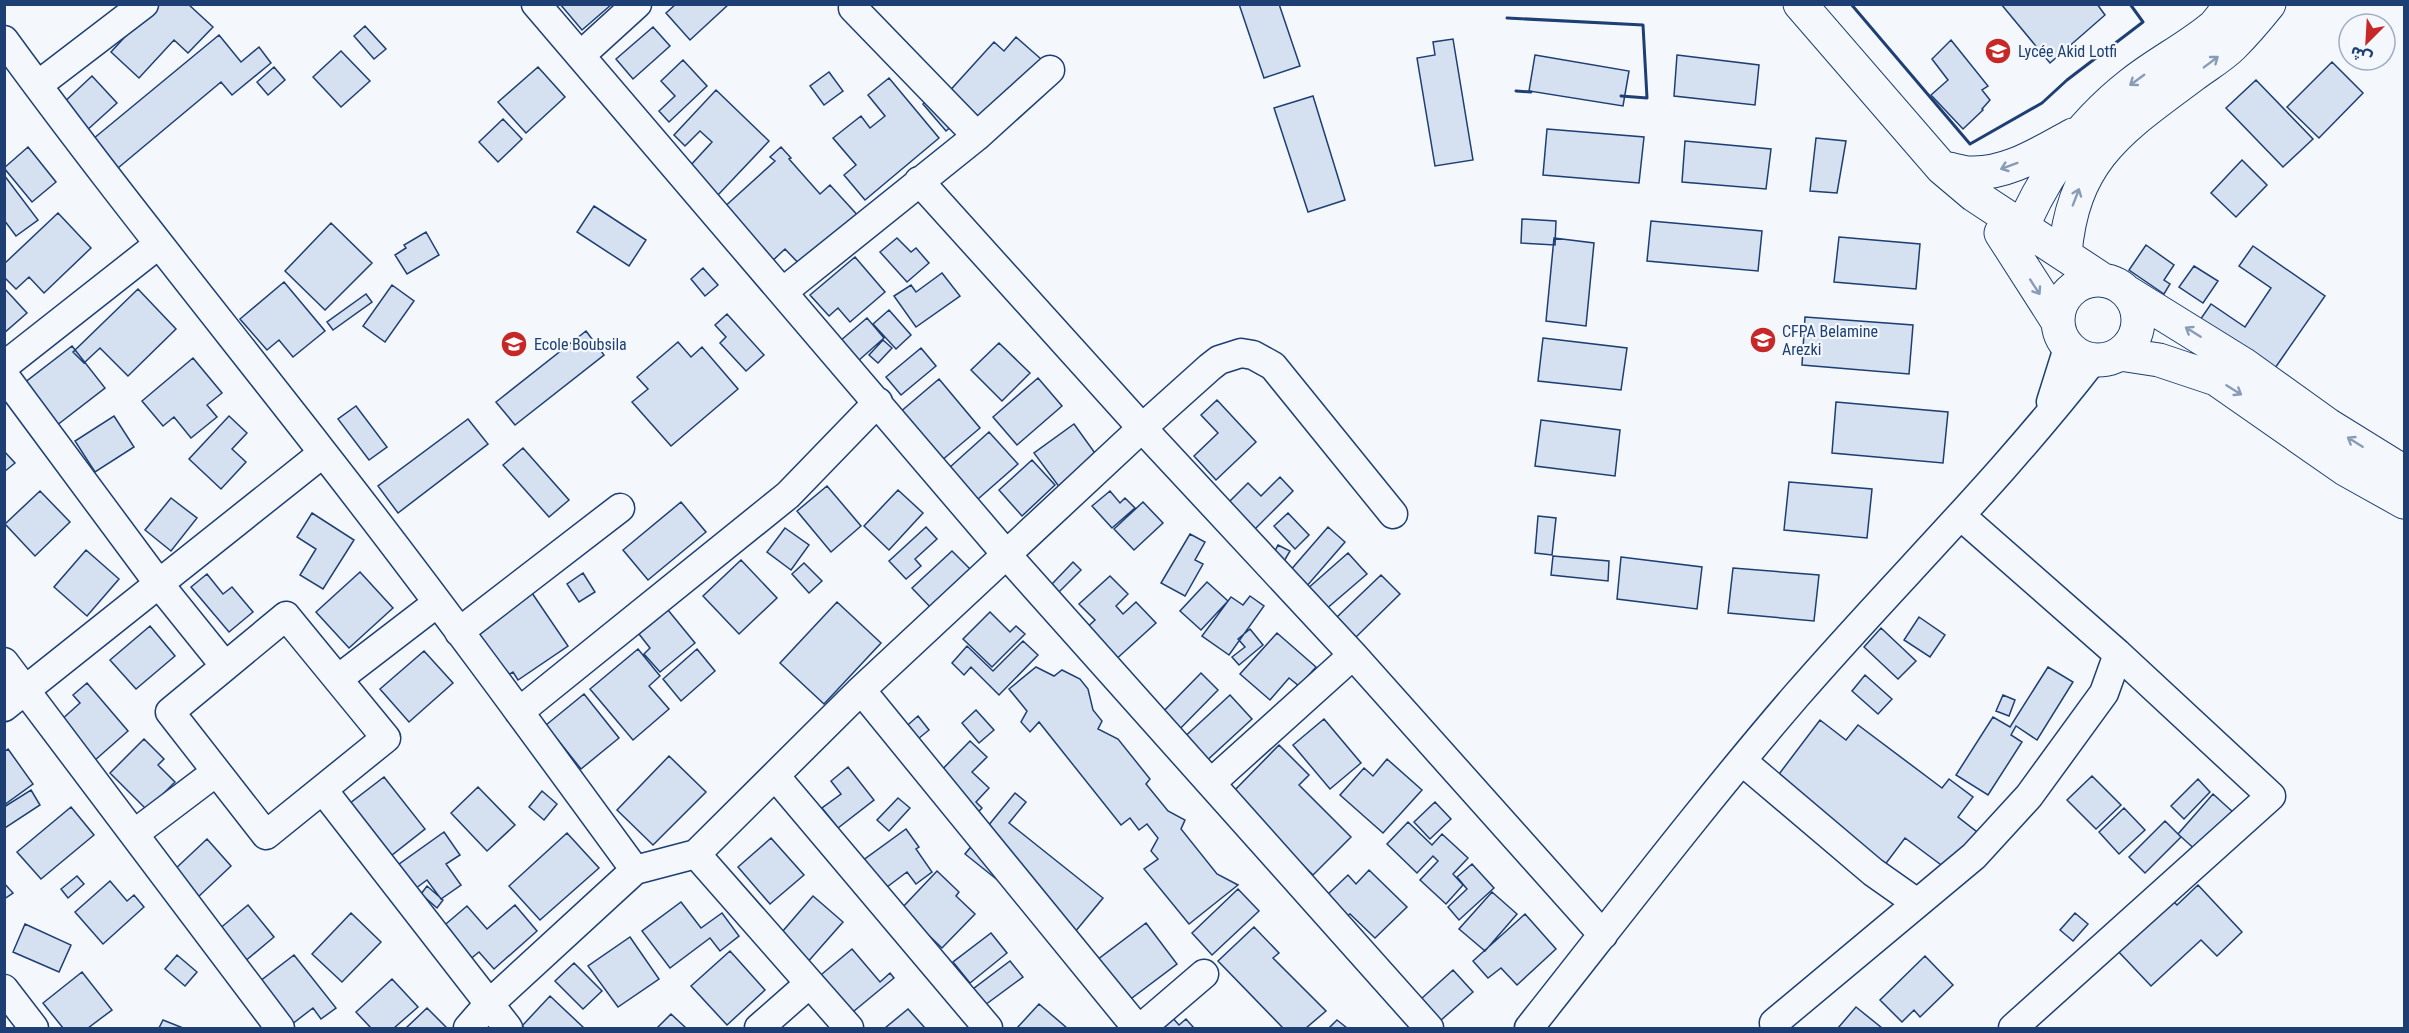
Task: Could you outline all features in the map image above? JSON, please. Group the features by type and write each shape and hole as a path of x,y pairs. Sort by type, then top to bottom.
{"main road":[{"path":"1800,4 1942,168 1974,195 2018,239 2085,346"},
{"path":"2018,239 2055,166 2080,131 2130,85 2215,25 2231,4"},
{"path":"2065,254 2070,214 2076,195 2102,150 2128,124 2231,47 2269,4"},
{"path":"1942,168 1968,173 1994,171 2028,159 2080,131"},
{"path":"2018,239 2065,254 2243,364 2328,425 2404,472"},
{"path":"2085,346 2130,344 2136,332 2138,318 2134,304 2115,286 2089,281 2076,286 2059,308 2085,346 2159,360 2216,379 2345,469 2404,502"}],"street":[{"path":"38,85 144,4"},
{"path":"536,4 784,291 1006,554 1429,1029"},
{"path":"581,55 637,4"},
{"path":"853,8 977,136"},
{"path":"4,40 159,244 323,453 635,870"},
{"path":"784,291 977,136 1050,70"},
{"path":"919,181 1142,428 1353,655 1603,935"},
{"path":"4,366 159,244"},
{"path":"1529,1029 1797,695 2045,422 2085,346"},
{"path":"468,1029 489,1005 635,870 696,854 861,690 1142,428 1220,360 1241,353 1253,355 1273,366 1393,514"},
{"path":"4,375 159,584 225,666"},
{"path":"519,712 788,495 878,402"},
{"path":"15,699 323,453"},
{"path":"459,632 620,508"},
{"path":"1961,516 2118,654 2271,796 2013,1029"},
{"path":"338,679 437,603"},
{"path":"286,616 338,679 386,738 266,835 170,712 286,616"},
{"path":"1774,1023 1974,856 2029,796 2104,693 2118,654"},
{"path":"1211,783 1353,655"},
{"path":"4,662 15,699 134,834 280,1029"},
{"path":"861,690 1139,1029 1204,974"},
{"path":"1742,761 1873,872 1917,903"},
{"path":"134,834 216,772"},
{"path":"776,777 988,1029"},
{"path":"323,790 508,1029"},
{"path":"696,854 849,1029"},
{"path":"759,1029 810,984"},
{"path":"4,989 34,1029"}],"building":[{"path":"155,4 188,4 213,27 188,53 174,40 139,78 111,52"},
{"path":"560,4 612,4 582,30"},
{"path":"676,4 729,4 690,40 666,13"},
{"path":"1239,4 1279,4 1300,66 1264,78"},
{"path":"2001,4 2097,4 2105,15 2050,63"},
{"path":"365,26 386,49 374,59 354,36"},
{"path":"653,27 670,46 633,79 616,59"},
{"path":"219,35 241,62 259,47 271,63 232,95 221,82 118,168 93,139"},
{"path":"1016,37 1041,59 980,127 945,96 994,42 1004,51"},
{"path":"1453,39 1473,160 1435,166 1417,58 1435,55 1433,42"},
{"path":"1951,40 1988,86 1982,90 1990,100 1963,129 1931,95 1948,80 1932,59"},
{"path":"341,51 370,81 341,107 313,77"},
{"path":"1535,55 1629,71 1623,106 1529,91"},
{"path":"1677,55 1759,65 1755,105 1674,96"},
{"path":"683,60 707,86 669,122 659,111 675,96 661,81"},
{"path":"2332,62 2337,67 2337,72 2342,72 2363,93 2319,138 2287,107"},
{"path":"274,67 285,80 268,95 257,82"},
{"path":"538,67 565,97 526,133 498,102"},
{"path":"829,72 843,91 824,105 810,86"},
{"path":"92,76 117,103 85,132 60,106"},
{"path":"889,78 939,138 865,200 844,175 856,165 833,138 861,116 870,128 885,116 868,95"},
{"path":"2256,80 2313,139 2283,167 2226,108"},
{"path":"716,90 769,141 718,195 689,167 712,142 700,131 685,146 674,135"},
{"path":"932,96 955,123 946,131 923,104"},
{"path":"1313,96 1345,200 1308,212 1274,108"},
{"path":"503,119 522,139 498,162 479,142"},
{"path":"1547,129 1644,137 1639,183 1543,175"},
{"path":"1816,138 1846,141 1837,193 1810,191"},
{"path":"1685,141 1771,149 1766,189 1682,182"},
{"path":"28,147 56,182 32,202 4,168"},
{"path":"781,147 820,194 830,185 861,219 805,270 785,249 769,264 721,210 775,161 770,157"},
{"path":"2242,160 2267,185 2236,217 2211,193"},
{"path":"4,175 38,220 16,236 4,220"},
{"path":"594,206 646,240 629,266 577,232"},
{"path":"58,213 91,248 44,293 29,277 16,289 4,277 4,264"},
{"path":"1522,219 1556,221 1555,245 1521,243"},
{"path":"1651,221 1762,231 1758,271 1647,261"},
{"path":"331,223 372,263 325,310 285,271"},
{"path":"426,232 439,255 407,274 395,255 406,248 404,245"},
{"path":"1839,237 1920,244 1916,289 1834,282"},
{"path":"897,238 911,252 916,248 929,263 907,282 880,252"},
{"path":"1554,238 1594,243 1586,326 1546,321"},
{"path":"2146,245 2174,265 2164,280 2170,284 2164,294 2129,270"},
{"path":"2253,246 2325,296 2273,371 2200,320 2211,304 2245,327 2271,288 2239,266"},
{"path":"855,257 885,292 850,322 838,308 829,316 810,295"},
{"path":"2194,266 2218,281 2203,303 2179,287"},
{"path":"703,268 718,285 705,296 691,279"},
{"path":"942,273 960,296 916,327 894,296 911,285 916,292"},
{"path":"284,282 325,331 293,357 279,340 267,350 240,319"},
{"path":"392,285 414,301 385,342 363,326"},
{"path":"4,288 27,313 4,333"},
{"path":"138,289 176,329 128,376 100,348 84,363 73,352"},
{"path":"366,294 372,302 333,330 327,322"},
{"path":"889,310 911,335 896,349 873,324"},
{"path":"727,314 764,355 746,371 720,343 726,337 715,325"},
{"path":"1805,317 1913,325 1909,374 1802,365"},
{"path":"867,318 884,338 858,361 840,341"},
{"path":"586,331 604,355 515,425 496,402"},
{"path":"1543,338 1627,348 1621,390 1538,381"},
{"path":"883,340 892,348 878,363 869,355"},
{"path":"678,342 691,357 702,347 738,389 671,446 632,402 648,389 637,377"},
{"path":"999,343 1030,373 1002,401 971,370"},
{"path":"72,346 105,388 52,429 19,387"},
{"path":"921,348 936,366 901,395 886,377"},
{"path":"193,358 222,393 207,405 217,417 191,438 174,417 163,426 142,401"},
{"path":"1038,378 1062,406 1017,445 993,417"},
{"path":"939,379 980,428 941,461 899,413"},
{"path":"1217,400 1256,442 1216,480 1194,456 1218,433 1201,415"},
{"path":"1836,402 1948,412 1943,463 1832,453"},
{"path":"356,406 387,447 369,460 338,419"},
{"path":"114,416 134,447 95,472 75,441"},
{"path":"229,416 247,433 232,449 246,462 221,489 189,459"},
{"path":"468,419 488,444 398,513 378,486"},
{"path":"1541,420 1620,430 1615,476 1535,466"},
{"path":"1074,424 1100,460 1060,488 1034,453"},
{"path":"989,432 1018,464 978,499 949,468"},
{"path":"523,448 569,500 549,517 503,465"},
{"path":"4,451 15,463 4,472"},
{"path":"1032,460 1055,485 1022,516 999,490"},
{"path":"1280,477 1293,491 1253,531 1227,504 1248,483 1261,496"},
{"path":"1789,482 1872,489 1867,538 1784,530"},
{"path":"827,486 861,526 831,552 797,511"},
{"path":"898,490 923,513 889,550 864,526"},
{"path":"40,491 70,522 35,556 5,524"},
{"path":"1110,491 1120,503 1125,498 1135,508 1112,528 1092,506"},
{"path":"171,498 197,518 171,551 145,530"},
{"path":"681,502 706,532 648,580 623,550"},
{"path":"1143,502 1163,523 1134,550 1114,529"},
{"path":"312,513 354,540 323,589 300,575 316,549 297,537"},
{"path":"1288,513 1309,535 1295,549 1274,526"},
{"path":"1538,516 1556,518 1552,555 1535,553"},
{"path":"926,527 937,539 915,559 921,566 906,579 889,561"},
{"path":"1328,527 1345,542 1306,587 1289,572"},
{"path":"785,528 809,545 791,570 767,552"},
{"path":"1190,534 1205,542 1195,560 1203,564 1185,596 1161,583"},
{"path":"1278,545 1290,551 1283,563 1272,557"},
{"path":"86,550 119,579 87,616 54,587"},
{"path":"952,551 974,573 934,611 912,588"},
{"path":"1348,553 1367,574 1325,610 1306,590"},
{"path":"1553,556 1609,561 1608,581 1551,575"},
{"path":"1621,557 1702,567 1697,609 1617,599"},
{"path":"741,560 777,598 739,634 703,596"},
{"path":"1073,562 1081,570 1059,592 1052,584"},
{"path":"804,563 822,581 809,593 792,574"},
{"path":"1733,568 1819,575 1814,621 1728,613"},
{"path":"360,572 393,608 349,648 316,612"},
{"path":"583,573 595,592 579,602 567,584"},
{"path":"207,574 223,594 232,587 253,612 229,632 191,587"},
{"path":"1381,575 1400,594 1356,637 1337,617"},
{"path":"1110,576 1128,594 1116,606 1123,614 1136,602 1156,623 1113,662 1084,630 1095,620 1079,604"},
{"path":"1207,582 1228,601 1201,630 1180,611"},
{"path":"532,593 568,646 518,680 513,672 499,681 468,636"},
{"path":"1250,596 1264,606 1229,655 1202,636 1231,597 1243,605"},
{"path":"837,602 881,643 824,704 780,663"},
{"path":"668,610 695,643 660,672 644,654 650,648 639,634"},
{"path":"990,612 1010,632 1016,626 1025,634 992,667 963,639"},
{"path":"1919,617 1945,635 1930,657 1904,640"},
{"path":"150,626 175,656 136,689 110,660"},
{"path":"1881,628 1916,661 1898,679 1864,647"},
{"path":"1250,629 1263,645 1239,665 1232,657 1245,647 1238,639"},
{"path":"1277,633 1316,667 1299,686 1289,678 1270,700 1240,674"},
{"path":"1023,641 1038,655 999,695 971,667 964,675 952,663 967,646 993,671"},
{"path":"638,649 660,676 649,686 669,709 633,740 590,689"},
{"path":"697,649 715,671 681,701 663,679"},
{"path":"424,651 453,683 409,722 380,689"},
{"path":"1036,667 1054,676 1062,670 1080,679 1088,689 1093,710 1102,721 1098,729 1118,739 1150,779 1146,784 1168,811 1185,820 1181,829 1217,874 1238,885 1189,924 1144,869 1158,859 1151,851 1158,838 1147,824 1139,830 1130,818 1121,825 1039,722 1030,732 1021,722 1027,711 1009,689"},
{"path":"2048,667 2073,682 2037,740 2016,726 2011,735 2022,742 1988,795 1956,775 1993,717 2010,727"},
{"path":"1201,673 1218,690 1173,736 1156,719"},
{"path":"1865,675 1892,699 1878,714 1852,691"},
{"path":"87,683 128,731 94,761 60,721 80,703 73,695"},
{"path":"584,694 619,738 581,769 546,725"},
{"path":"1230,695 1252,719 1202,765 1180,741"},
{"path":"2003,695 2015,700 2009,716 1996,711"},
{"path":"976,710 994,730 979,743 962,723"},
{"path":"918,716 929,730 913,743 902,730"},
{"path":"1324,719 1361,763 1330,789 1293,745"},
{"path":"1820,720 1846,740 1858,725 1942,788 1949,779 1973,797 1958,817 1981,835 1952,873 1905,838 1881,870 1770,786"},
{"path":"144,739 164,759 158,765 175,782 147,810 110,773"},
{"path":"970,741 987,757 972,772 989,788 976,802 982,808 967,824 927,785"},
{"path":"1279,745 1309,775 1299,785 1351,837 1313,875 1231,794"},
{"path":"8,749 33,784 4,805 4,752"},
{"path":"669,756 706,792 653,845 617,810"},
{"path":"1387,759 1422,790 1383,833 1340,795 1364,768 1373,776"},
{"path":"848,767 874,800 838,828 822,808 841,794 831,781"},
{"path":"2092,776 2121,805 2096,829 2067,800"},
{"path":"384,777 425,829 378,866 345,807"},
{"path":"2198,779 2210,792 2184,819 2171,806"},
{"path":"478,787 515,825 487,851 451,813"},
{"path":"31,790 40,805 5,828 4,807"},
{"path":"542,791 557,804 544,820 529,807"},
{"path":"1015,793 1026,802 1009,823 1103,898 1070,938 965,854"},
{"path":"2213,794 2234,813 2199,853 2178,834"},
{"path":"898,798 910,808 889,831 877,820"},
{"path":"1435,802 1451,819 1430,839 1414,822"},
{"path":"71,807 94,835 41,879 17,852"},
{"path":"2124,808 2145,830 2119,854 2099,832"},
{"path":"2165,821 2181,837 2145,873 2129,857"},
{"path":"1408,822 1432,845 1442,834 1468,858 1453,874 1463,885 1446,904 1420,880 1438,861 1433,856 1417,873 1387,844"},
{"path":"906,829 919,847 916,849 932,872 916,884 907,872 883,890 862,861"},
{"path":"444,832 460,855 446,864 461,885 441,899 427,880 412,891 395,867"},
{"path":"567,833 599,868 540,920 509,886"},
{"path":"771,838 804,875 770,904 738,867"},
{"path":"207,839 231,866 197,898 173,871"},
{"path":"1472,864 1494,888 1459,920 1448,907 1467,889 1457,877"},
{"path":"1369,870 1407,907 1375,938 1350,914 1345,918 1325,897 1348,875 1356,884"},
{"path":"937,871 959,892 956,896 975,914 942,948 901,909"},
{"path":"77,876 84,884 68,898 61,889"},
{"path":"110,881 127,901 134,895 144,907 103,944 75,912"},
{"path":"4,883 13,893 4,899"},
{"path":"2198,885 2242,932 2217,956 2201,940 2151,986 2116,949 2170,898 2177,905"},
{"path":"427,886 443,900 437,908 421,894"},
{"path":"1238,889 1259,911 1212,955 1192,933"},
{"path":"1492,892 1517,914 1485,951 1459,929"},
{"path":"813,896 843,922 806,964 776,939"},
{"path":"681,902 701,928 722,913 739,936 720,951 710,938 670,968 642,931"},
{"path":"248,905 274,937 244,962 218,930"},
{"path":"515,905 537,931 494,969 479,952 468,961 440,929 467,906 487,929"},
{"path":"351,913 381,942 342,982 312,954"},
{"path":"2075,913 2088,924 2073,941 2060,930"},
{"path":"1525,914 1556,949 1517,985 1501,968 1488,978 1473,961"},
{"path":"1146,923 1177,964 1124,1004 1093,963"},
{"path":"25,924 71,945 59,972 13,952"},
{"path":"1254,927 1279,953 1273,958 1326,1011 1306,1028 1283,1028 1218,961"},
{"path":"991,933 1007,953 970,983 953,962"},
{"path":"630,937 659,979 618,1007 588,966"},
{"path":"852,949 880,982 890,973 894,978 848,1016 816,979"},
{"path":"730,951 765,990 727,1025 691,986"},
{"path":"177,955 197,972 185,986 165,969"},
{"path":"294,955 336,1008 321,1019 313,1008 287,1028 255,985"},
{"path":"1925,956 1953,985 1920,1017 1914,1010 1902,1022 1880,1000"},
{"path":"1010,961 1023,977 985,1005 973,989"},
{"path":"574,963 602,991 583,1009 555,981"},
{"path":"1453,970 1473,992 1440,1021 1421,999"},
{"path":"82,972 112,1010 88,1028 63,1028 43,1003"},
{"path":"392,979 418,1007 394,1028 371,1028 356,1012"},
{"path":"550,996 584,1028 525,1028 522,1026"},
{"path":"1039,1004 1067,1028 1017,1028"},
{"path":"1856,1007 1882,1028 1838,1028"},
{"path":"427,1008 446,1027 406,1028"},
{"path":"908,1009 925,1028 885,1028"},
{"path":"671,1014 686,1028 657,1028"},
{"path":"1171,1016 1179,1025 1186,1019 1194,1028 1157,1028"},
{"path":"163,1020 183,1028 159,1028"},
{"path":"1337,1020 1347,1028 1329,1028"}],"wall":[{"path":"1851,4 1970,144 2042,103 2067,80 2143,22 2130,4"},
{"path":"1507,18 1643,25 1647,98 1621,96"},
{"path":"1516,91 1531,92"}],"place":[{"name":"Lycée Akid Lotfi","path":"1998,51"},
{"name":"CFPA Belamine Arezki","path":"1763,340"},
{"name":"Ecole Boubsila","path":"514,344"}]}
